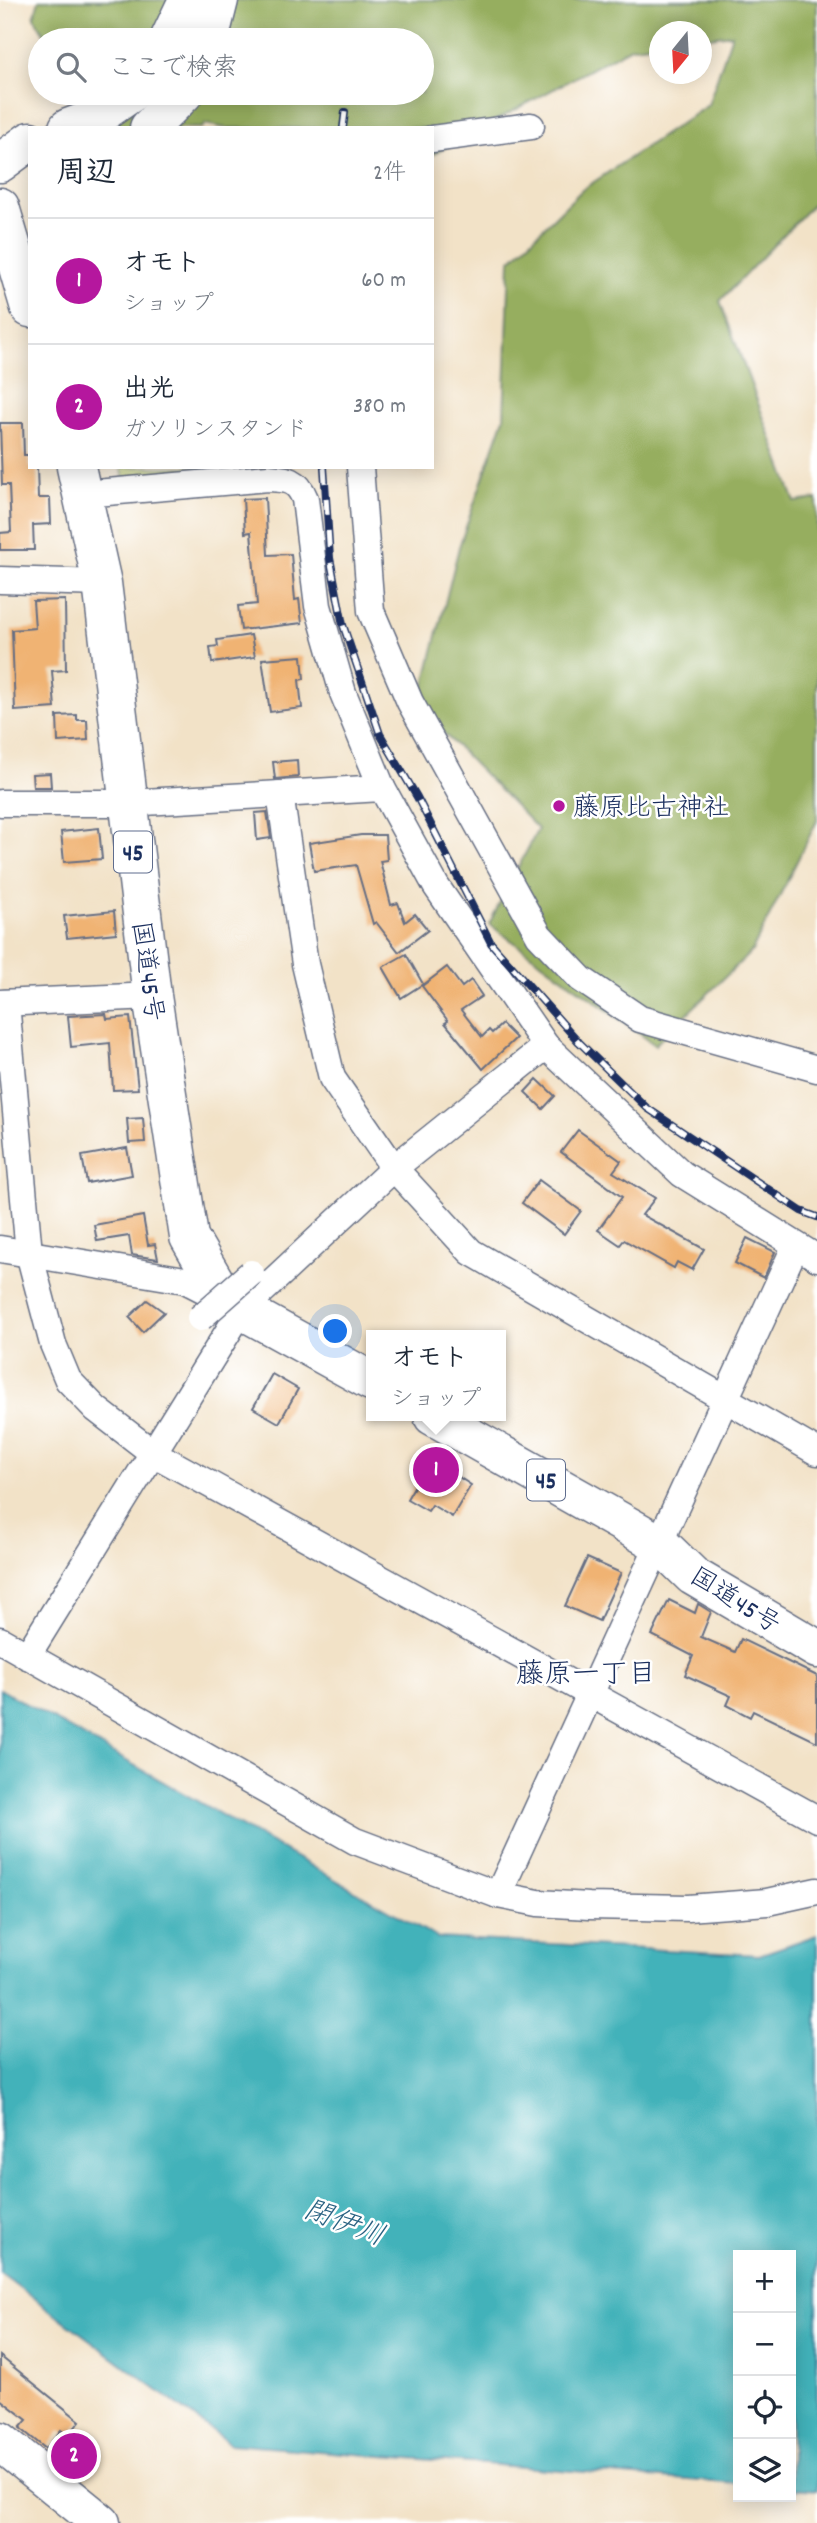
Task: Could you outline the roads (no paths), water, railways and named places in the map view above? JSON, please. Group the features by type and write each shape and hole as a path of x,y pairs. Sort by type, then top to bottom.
{"highway":[{"path":"178,28 198,2"},
{"path":"198,2 206,28"},
{"path":"73,126 95,118 114,105"},
{"path":"151,126 172,105"},
{"path":"0,163 28,142"},
{"path":"0,171 28,172"},
{"path":"0,207 28,302"},
{"name":"国道45号","path":"80,480 102,583 152,996 189,1237 222,1310"},
{"path":"222,1310 366,1379"},
{"name":"国道45号","path":"442,1421 660,1544 701,1555 817,1622"},
{"name":"国道45号","path":"660,1544 693,1576 817,1649"},
{"path":"0,2441 101,2523"},
{"path":"0,2475 59,2523"}],"street":[{"path":"434,138 531,126"},
{"path":"360,469 371,611 410,702 539,936 581,979 640,1019 817,1069"},
{"path":"80,480 268,478 290,479 300,487 305,499 318,606 343,693 382,788 436,886 546,1046 682,1174 806,1252 725,1400 498,1895"},
{"path":"0,580 102,583"},
{"path":"0,803 127,803 382,788"},
{"path":"280,794 305,964 332,1078 394,1168 471,1252 817,1452"},
{"path":"152,996 3,1003 29,1253 53,1344 68,1380 96,1409 153,1453 817,1819"},
{"path":"222,1310 546,1046"},
{"path":"0,1249 185,1280 222,1310"},
{"path":"27,1656 153,1453 222,1310 251,1273"},
{"path":"0,1640 355,1841 498,1895 576,1905 688,1908 767,1902 817,1891"}],"water":[{"name":"閉伊川","path":"0,1689 438,1938 759,1955 817,1935 817,2490 796,2488 796,2250 733,2250 733,2484 230,2444 0,2273"}],"railway":[{"path":"343,126 345,112"},
{"path":"324,469 330,558 343,625 380,734 417,797 491,943 579,1042 647,1108 801,1211 817,1217"}],"place":[{"name":"藤原比古神社","path":"559,806"},
{"name":"オモト","path":"436,1470"},
{"name":"出光","path":"74,2456"}],"district":[{"name":"藤原一丁目","path":"586,1672"}]}
